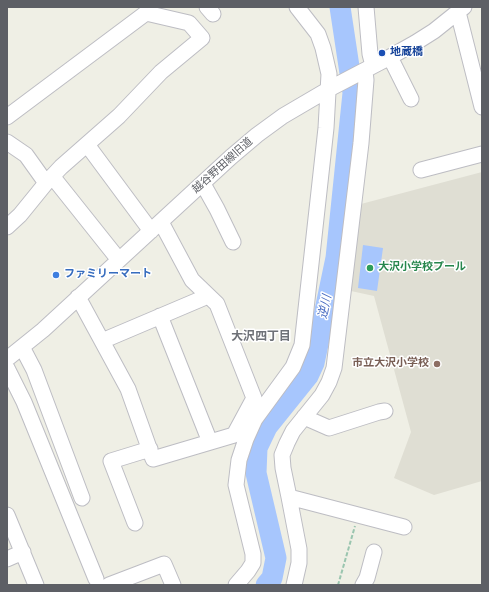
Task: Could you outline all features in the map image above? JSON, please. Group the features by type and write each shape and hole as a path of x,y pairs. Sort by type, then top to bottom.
{"street":[{"path":"236,585 253,563 253,554 236,485 239,460 255,419 293,367 302,344 332,87 318,34 297,7"},
{"path":"294,585 299,563 298,549 289,497 282,468 282,455 293,430 322,395 334,368 370,54 366,7"},
{"path":"461,9 482,107"},
{"name":"越谷野田線旧道","path":"7,359 43,330 231,158 270,126 283,116 332,87 390,57 434,30 461,9"},
{"path":"7,117 146,13 189,23 202,38 161,72 119,116 61,167 51,182 7,227"},
{"path":"390,57 411,99"},
{"path":"7,142 26,155 119,260"},
{"path":"78,297 128,389 154,458 234,435 254,398 217,304 192,280 156,226 91,150"},
{"path":"421,170 482,154"},
{"path":"203,184 217,209 232,242"},
{"path":"102,341 208,296"},
{"path":"160,316 210,442"},
{"path":"22,347 34,370 82,498"},
{"path":"7,368 24,402 102,582 164,564 172,585"},
{"path":"304,416 330,428 385,411"},
{"path":"135,523 111,461 150,449"},
{"path":"289,497 404,527"},
{"path":"7,515 36,585"},
{"path":"7,559 23,552"},
{"path":"364,585 374,552"}],"path":[{"path":"338,585 358,515"}],"shaded area":[{"name":"市立大沢小学校","path":"482,172 482,481 434,495 394,478 411,432 374,296 351,291 361,204"}],"water":[{"name":"大沢小学校プール","path":"363,245 383,248 377,291 358,288"}],"waterway":[{"name":"逆川","path":"266,585 272,578 276,558 256,473 257,448 267,427 308,376 314,363 336,258 353,93 340,7"}],"place":[{"name":"地蔵橋","path":"382,53"},
{"name":"大沢小学校プール","path":"370,268"},
{"name":"ファミリーマート","path":"56,275"},
{"name":"市立大沢小学校","path":"437,364"}],"district":[{"name":"大沢四丁目","path":"261,337"}]}
